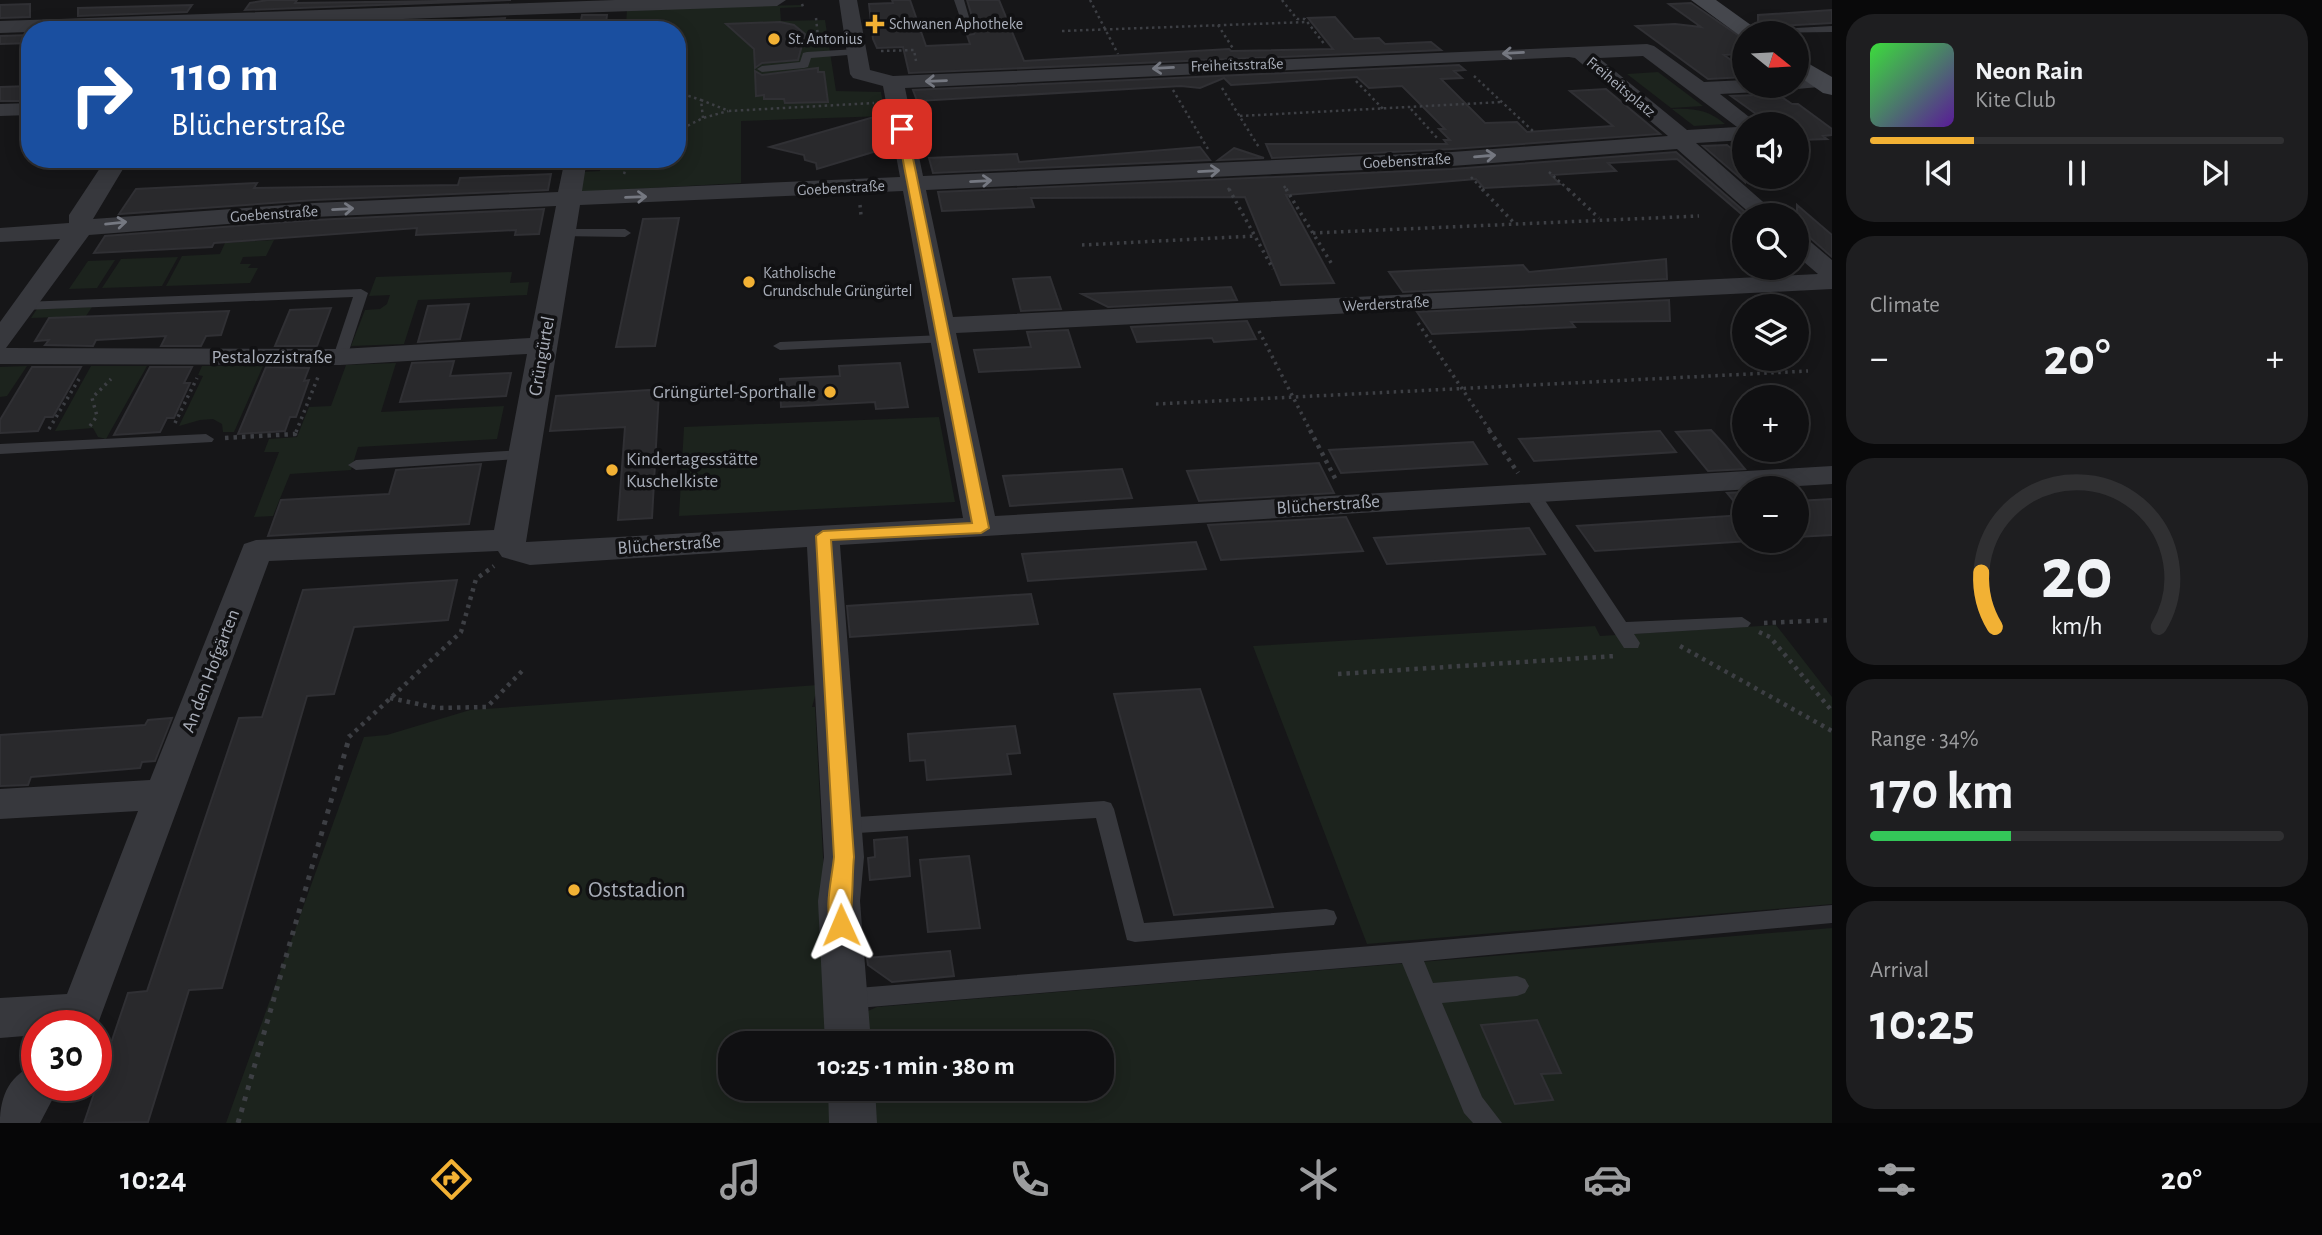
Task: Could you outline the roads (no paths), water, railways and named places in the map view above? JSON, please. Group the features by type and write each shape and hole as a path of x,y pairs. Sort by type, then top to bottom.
{"street":[{"path":"243,18 256,0"},
{"path":"228,21 243,18 777,0"},
{"path":"848,0 860,74 895,92 981,528"},
{"path":"1702,0 1733,21"},
{"path":"619,21 621,5"},
{"path":"0,27 21,27"},
{"name":"Freiheitsplatz","path":"1581,53 1647,50 1732,114"},
{"name":"Freiheitsstraße","path":"895,92 1160,68 1569,51 1581,53"},
{"name":"Freiheitsplatz","path":"1581,53 1682,139"},
{"path":"1810,72 1829,84"},
{"path":"1810,83 1829,84"},
{"path":"1699,89 1732,87"},
{"path":"0,110 21,109"},
{"path":"1682,139 1732,134"},
{"path":"1682,139 1753,203"},
{"name":"Goebenstraße","path":"0,235 45,234 81,228 314,210 1457,159 1682,139"},
{"path":"0,341 81,228 81,215 112,168"},
{"name":"Grüngürtel","path":"511,545 574,168"},
{"path":"1809,253 1832,273"},
{"name":"Werderstraße","path":"942,332 1248,310 1832,281"},
{"name":"Pestalozzistraße","path":"0,356 333,357 544,345"},
{"name":"Blücherstraße","path":"511,545 530,554 981,528 1530,491 1832,475"},
{"path":"823,536 844,857 839,901 847,1031"},
{"name":"An den Hofgärten","path":"81,1010 257,551 511,545"},
{"path":"0,804 164,794"},
{"path":"0,1018 21,1018"},
{"path":"13,1123 27,1101"},
{"path":"852,1101 853,1123"}],"lane":[{"path":"959,0 969,29"},
{"path":"1810,30 1832,29"},
{"path":"762,69 804,65 807,55 856,52"},
{"path":"563,233 625,233"},
{"path":"23,306 361,293 333,357"},
{"path":"780,346 942,332"},
{"path":"0,449 206,439"},
{"path":"356,464 524,455"},
{"path":"1530,491 1627,636 1650,627 1742,624"},
{"path":"842,826 1104,810 1135,933 1326,918"},
{"path":"845,999 1409,953 1832,914"},
{"path":"1409,953 1474,1105 1489,1123"},
{"path":"1426,994 1517,986"}],"place":[{"name":"Schwanen Aphotheke","path":"875,24"},
{"name":"St. Antonius","path":"774,39"},
{"name":"Katholische Grundschule Grüngürtel","path":"749,282"},
{"name":"Grüngürtel-Sporthalle","path":"830,392"},
{"name":"Kindertagesstätte Kuschelkiste","path":"612,470"},
{"name":"Oststadion","path":"574,890"}]}
